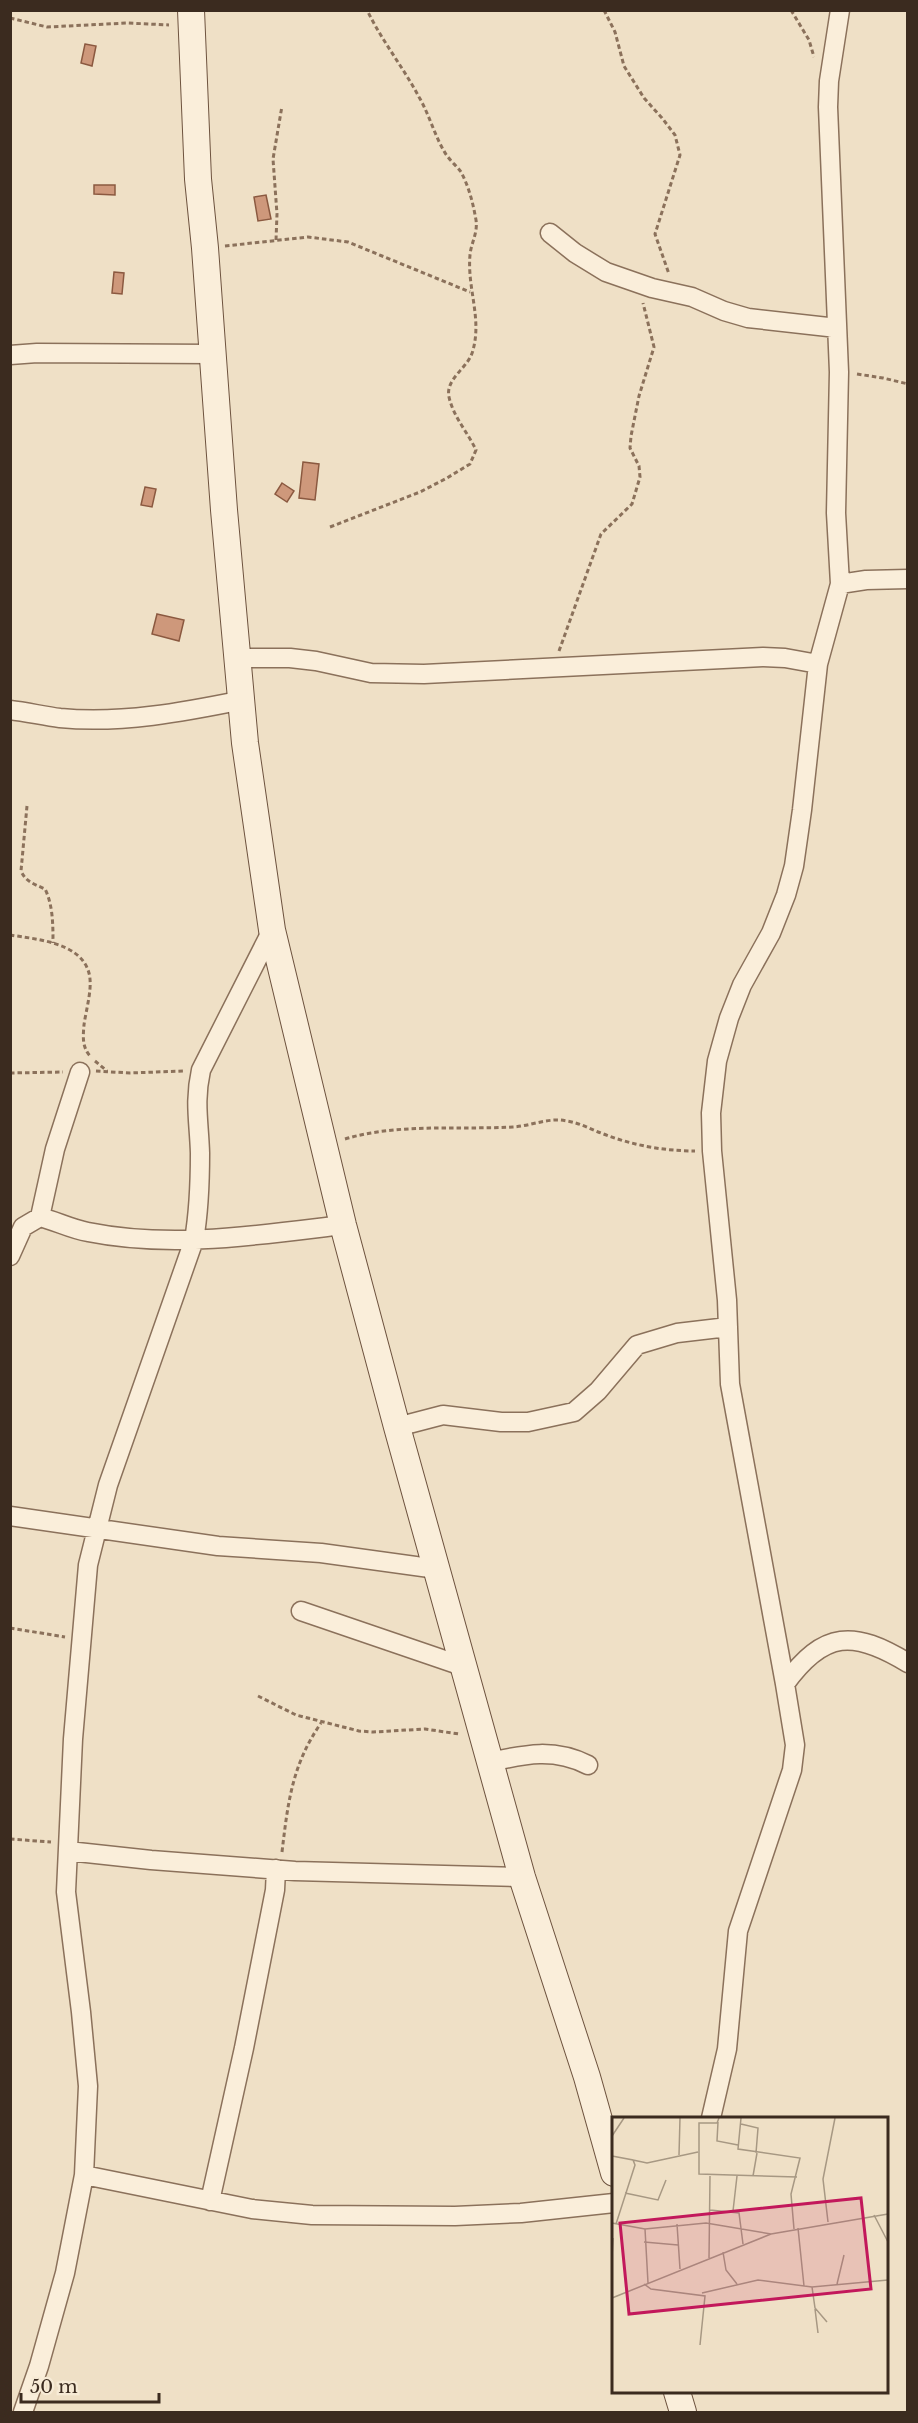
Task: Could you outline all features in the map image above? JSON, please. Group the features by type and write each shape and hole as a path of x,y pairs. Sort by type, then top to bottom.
{"street":[{"path":"711,2117 727,2049 738,1930 792,1770 795,1745 730,1384 728,1327 712,1151 711,1113 716,1071 729,1018 742,985 771,933 786,896 794,866 818,664 840,584 836,513 839,372 829,93 840,10"},
{"path":"191,18 198,179 224,510 243,699 245,743 272,930 343,1225 397,1427 522,1877 587,2077 612,2166"},
{"path":"550,233 575,253 606,272 643,285 692,297 724,311 748,318 837,328"},
{"path":"10,355 212,354"},
{"path":"840,584 866,580 908,579"},
{"path":"239,658 290,658 371,673 424,674 763,657 818,664"},
{"path":"10,710 60,718 100,719 161,714 243,699"},
{"path":"27,2411 65,2273 84,2175 88,2086 66,1892 73,1739 88,1565 108,1485 194,1240 200,1184 196,1094 201,1070 272,930"},
{"path":"10,1256 23,1227 40,1217 55,1149 80,1072"},
{"path":"40,1217 75,1229 114,1236 194,1240 269,1235 343,1225"},
{"path":"397,1427 443,1415 501,1422 528,1422 574,1412 598,1391 637,1345 677,1333 728,1327"},
{"path":"10,1516 218,1546 331,1554 437,1569"},
{"path":"301,1611 465,1667"},
{"path":"785,1684 797,1667 817,1651 844,1640 873,1643 908,1663"},
{"path":"487,1750 516,1756 540,1754 571,1756 588,1765"},
{"path":"69,1848 151,1860 278,1869 522,1877"},
{"path":"210,2200 244,2048 278,1869"},
{"path":"84,2175 252,2209 312,2215 455,2216 521,2213 612,2203"},
{"path":"678,2393 683,2412"}],"path":[{"path":"330,527 420,492 470,464 476,450 448,396 452,380 468,364 473,351 476,312 470,292 470,255 477,232 477,222 469,187 460,170 444,153 420,97 377,31 367,10"},
{"path":"604,10 615,32 624,66 644,98 675,135 680,155 655,234 666,263 671,292"},
{"path":"791,10 809,40 819,75 829,93"},
{"path":"10,18 47,27 191,18"},
{"path":"276,240 277,214 273,159 282,106"},
{"path":"205,248 308,237 348,242 470,292"},
{"path":"554,667 601,534 632,504 640,477 639,466 630,448 631,436 639,396 654,347 643,306 643,285"},
{"path":"839,372 908,384"},
{"path":"27,806 21,871 24,878 45,889 48,894 53,943"},
{"path":"10,935 53,943 67,948 82,960 89,970 90,984 83,1038 88,1054 107,1071"},
{"path":"10,1073 107,1071 130,1073 201,1070"},
{"path":"324,1145 361,1134 400,1130 519,1126 558,1119 583,1125 625,1141 664,1150 712,1151"},
{"path":"10,1628 81,1638"},
{"path":"258,1696 276,1707 322,1722 373,1732 425,1730 487,1750"},
{"path":"278,1869 294,1774 301,1756 322,1722"},
{"path":"10,1839 69,1848"}],"building":[{"path":"85,44 96,46 92,66 81,63"},
{"path":"94,185 115,185 115,195 94,194"},
{"path":"266,195 271,219 258,221 254,197"},
{"path":"114,272 124,273 122,294 112,293"},
{"path":"303,462 319,464 315,500 299,498"},
{"path":"282,483 294,491 287,502 275,494"},
{"path":"145,487 156,489 152,507 141,505"},
{"path":"157,614 184,620 179,641 152,634"}]}
